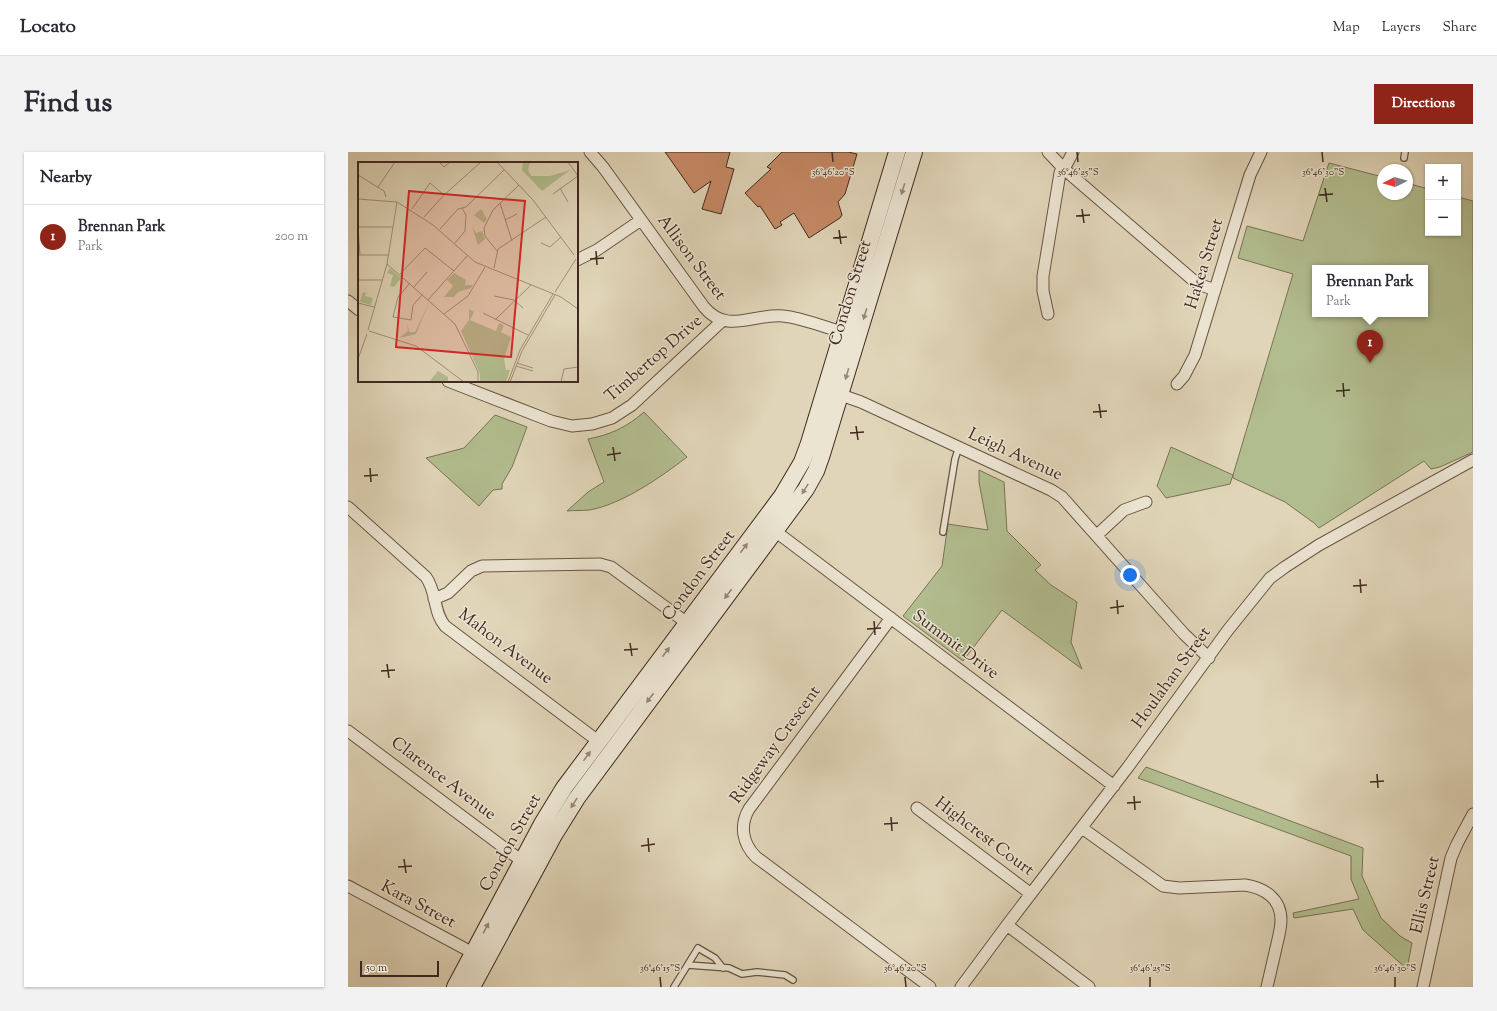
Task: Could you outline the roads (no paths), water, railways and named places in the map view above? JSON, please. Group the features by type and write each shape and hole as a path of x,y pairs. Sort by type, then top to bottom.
{"main road":[{"name":"Condon Street","path":"455,987 552,806 605,745 775,531 806,489 816,471 841,395 850,335 897,152"},
{"name":"Condon Street","path":"472,987 605,745 687,624 782,496 802,462 850,335 914,152"},
{"name":"Clarence Avenue","path":"522,861 536,869"}],"street":[{"name":"Allison Street","path":"590,152 603,167 709,313 722,321 737,322 780,316 794,318 850,335"},
{"path":"1048,152 1063,168 1194,280 1201,285 1215,290"},
{"path":"1048,314 1042,292 1043,276 1060,173 1069,163 1073,152"},
{"name":"Hakea Street","path":"1177,384 1184,376 1195,355 1250,175 1261,152"},
{"path":"578,260 597,250 641,220"},
{"path":"348,300 358,309"},
{"name":"Timbertop Drive","path":"450,382 545,420 572,426 592,424 612,418 632,405 722,321"},
{"name":"Leigh Avenue","path":"841,395 861,402 1056,493 1069,503 1184,634 1209,658"},
{"name":"Houlahan Street","path":"961,987 1114,786 1259,590 1270,578 1284,566 1320,545 1473,460"},
{"path":"1097,535 1124,510 1146,502"},
{"name":"Mahon Avenue","path":"348,507 422,573 429,582 439,616 445,626 605,745"},
{"name":"Summit Drive","path":"775,531 1114,786"},
{"path":"434,599 448,593 470,571 482,566 600,564 611,567 687,624"},
{"name":"Ridgeway Crescent","path":"891,618 748,810 743,821 743,830 745,843 756,857 930,987"},
{"name":"Clarence Avenue","path":"350,737 522,861"},
{"name":"Highcrest Court","path":"917,808 1031,894"},
{"name":"Ellis Street","path":"1423,987 1451,858 1473,814"},
{"path":"1082,828 1163,886 1179,888 1245,885 1256,887 1272,896 1279,909 1281,921 1268,987"},
{"name":"Kara Street","path":"348,886 473,953"},
{"path":"1007,925 1089,987"}],"lane":[{"path":"943,532 954,459 959,447"},
{"path":"674,987 683,970 688,965 698,948 715,958 723,968"},
{"path":"688,965 732,969 742,974 757,972 785,975 793,980"}],"place":[{"name":"Brennan Park","path":"1370,363"}]}
